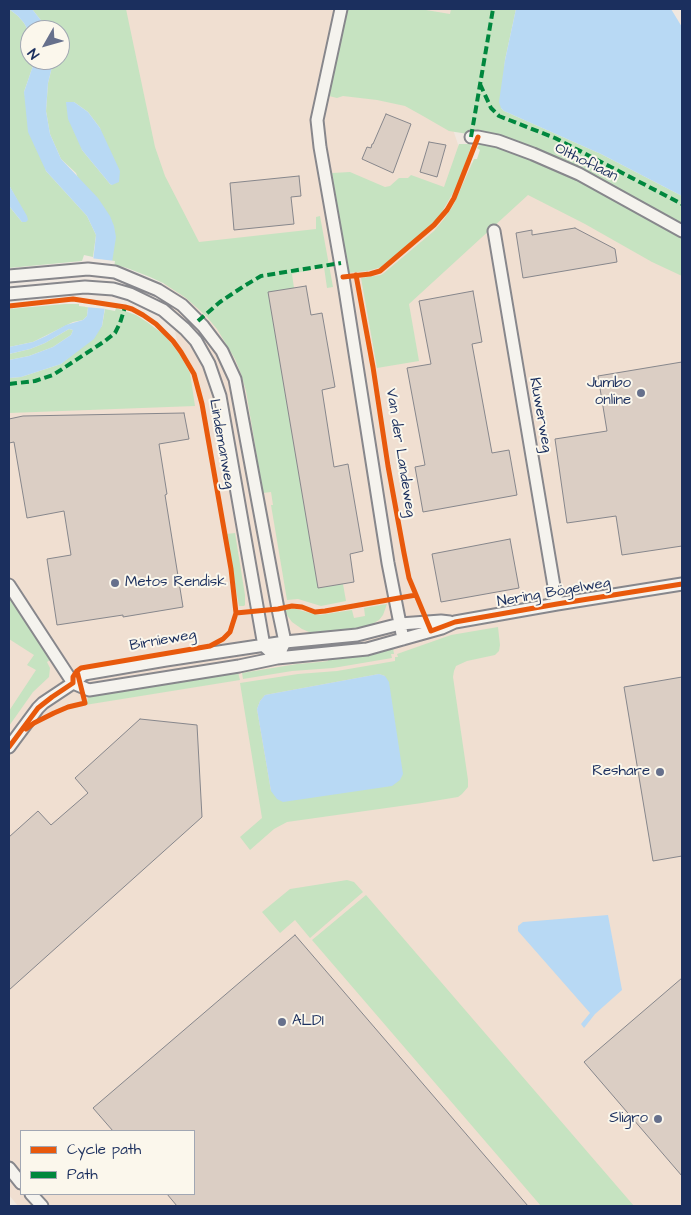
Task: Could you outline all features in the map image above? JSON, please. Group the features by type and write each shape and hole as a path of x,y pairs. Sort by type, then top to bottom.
{"street":[{"name":"Van der Landeweg","path":"341,9 317,126 388,563 403,639"},
{"name":"Olthoflaan","path":"471,137 498,142 533,154 579,174 682,231"},
{"name":"Kluwerweg","path":"494,231 557,604"},
{"name":"Lindemanweg","path":"9,276 88,269 116,272 158,290 182,306 203,326 222,351 236,379 285,642"},
{"name":"Lindemanweg","path":"9,294 85,287 130,294 163,310 196,341 209,364 220,396 264,646"},
{"path":"9,584 73,683 89,690 239,666 277,658"},
{"name":"Nering Bögelweg","path":"264,646 285,642 357,635 400,624 456,622 682,584"},
{"name":"Nering Bögelweg","path":"277,658 367,650 442,628 456,622"},
{"path":"277,658 285,642"},
{"path":"264,646 277,658"},
{"name":"Birnieweg","path":"9,747 43,703 84,674 264,646"},
{"path":"9,1168 20,1181"},
{"path":"32,1195 42,1206"}],"shaded area":[{"path":"119,9 455,9 447,112 463,159 531,192 682,272 682,1206 18,1206 9,1195 9,404 191,401 158,258 155,166"}],"green space":[{"path":"9,9 21,20 20,70 32,70 24,92 46,171 87,216 96,235 93,257 84,255 82,261 9,268 9,206 22,222 17,200 9,185"},
{"path":"32,9 126,9 155,147 165,176 199,242 316,229 316,217 320,216 333,287 327,288 324,267 292,274 294,288 268,292 318,588 343,584 346,601 321,606 298,599 287,600 271,505 273,505 271,492 263,493 246,391 235,359 217,329 186,298 150,277 112,264 76,173 61,159 50,134 46,111 48,83 51,70 70,70 70,20 41,20","holes":["74,102 88,112 100,128 112,185 82,150"]},
{"path":"348,9 420,9 450,14 451,9 516,9 505,60 501,108 601,154 682,196 682,229 629,198 468,134 449,131 405,106 377,100 329,96"},
{"path":"482,142 560,168 682,235 682,276 652,262 585,224 528,195 409,304 419,361 377,368 361,278 381,275 434,231 453,206 474,159 477,159 480,150 477,148"},
{"path":"459,144 470,144 471,147 457,186 439,217 382,267 348,273 332,173 350,172 385,187 390,186 399,178 408,178 411,175 444,187"},
{"path":"79,304 79,306 88,307 87,316 83,320 73,322 33,342 9,347 9,309"},
{"path":"116,308 136,315 147,322 163,334 171,343 190,373 195,406 9,413 9,378 21,377 61,364 102,326 105,309 115,311"},
{"path":"69,329 73,330 71,335 53,347 29,356 9,360 9,354 45,343"},
{"path":"235,533 245,595 244,606 239,606 226,534"},
{"path":"9,596 50,660 47,662 50,668 49,677 33,692 9,726 9,711 36,670 27,665 34,655 9,639"},
{"path":"387,604 379,620 369,626 324,633 309,632 302,629 292,622 284,611 296,609 320,615 352,610 354,618 365,616 364,608"},
{"path":"498,627 500,645 499,651 495,655 467,661 456,666 454,671 453,677 468,780 468,787 462,794 458,797 422,803 287,822 274,829 250,850 240,837 262,818 240,683 298,674 337,671 395,661 395,657 398,657 397,654 451,635","holes":["379,674 385,676 271,791 257,709 265,695"]},
{"path":"393,648 394,654 391,654 392,658 333,668 292,671 243,679 242,673 328,661 328,659"},
{"path":"238,672 240,680 85,705 88,697"},
{"path":"347,880 354,882 363,892 310,938 295,920 280,933 262,912 290,889"},
{"path":"366,895 634,1206 541,1206 312,940"}],"water":[{"path":"9,9 32,9 41,20 21,20"},
{"path":"516,9 671,9 682,27 682,196 601,154 501,108 499,102 505,60"},
{"path":"32,70 51,70 48,83 46,111 50,134 61,159 98,198 110,216 116,237 102,326 94,339 61,364 21,377 9,378 9,360 29,356 53,347 71,335 73,330 69,329 45,343 30,349 9,354 9,347 33,342 66,325 83,320 87,316 96,235 87,216 46,171 28,132 24,92"},
{"path":"66,102 74,102 88,112 100,128 120,171 119,182 110,184 82,150 68,119"},
{"path":"9,185 27,216 28,220 26,222 22,222 9,206"},
{"path":"379,674 385,676 389,682 403,774 400,780 392,786 283,802 277,799 271,791 257,709 260,701 265,695"},
{"path":"608,915 622,990 595,1014 584,1028 581,1024 590,1013 518,931 518,926 523,922"}],"pier":[{"path":"90,258 115,261 108,309 85,307"}],"building":[{"path":"386,114 411,124 393,173 362,159 367,147 371,148"},
{"path":"429,142 446,145 437,177 420,172"},
{"path":"299,176 301,196 291,197 294,224 234,230 230,183"},
{"path":"575,228 615,249 617,262 523,278 516,233 532,230 532,235"},
{"path":"306,286 311,315 322,313 335,387 322,390 334,467 348,464 363,551 350,554 354,582 318,588 268,292"},
{"path":"473,291 482,342 472,344 492,453 509,450 517,495 423,512 415,467 425,465 407,368 431,364 419,301"},
{"path":"682,362 682,546 622,555 616,516 567,523 555,439 607,431 598,376"},
{"path":"184,413 189,439 159,444 183,607 57,625 47,559 71,555 64,511 27,518 14,442 9,443 9,419 23,416"},
{"path":"510,539 519,588 441,602 432,554"},
{"name":"Reshare","path":"682,677 682,856 653,861 624,687"},
{"path":"140,719 197,725 202,817 9,990 9,837 38,811 51,825 88,793 75,778"},
{"name":"ALDI","path":"295,935 528,1206 177,1206 168,1195 195,1195 195,1130 112,1130 93,1108"},
{"name":"Sligro","path":"682,978 682,1176 584,1062"}],"marked path":[{"path":"471,137 493,9"},
{"path":"480,84 491,108 499,116 555,138 682,204"},
{"path":"198,321 220,302 261,276 341,263"},
{"path":"9,384 35,381 53,375 105,341 115,333 125,307"}],"cycle path":[{"path":"343,277 380,271 434,225 447,210 454,198 478,137"},
{"path":"356,275 409,578 431,631 455,622 682,584"},
{"path":"9,306 73,299 125,307 143,315 156,324 173,341 194,374 202,404 231,569 236,613 230,632 223,639 210,646 81,668 73,677 73,683 38,708 9,747"},
{"path":"236,613 292,606 302,607 315,612 416,595"},
{"path":"26,729 54,713 85,703 77,671"}],"place":[{"name":"Jumbo online","path":"641,393"},
{"name":"Metos Rendisk","path":"115,583"},
{"name":"Reshare","path":"660,772"},
{"name":"ALDI","path":"282,1022"},
{"name":"Sligro","path":"658,1119"}]}
